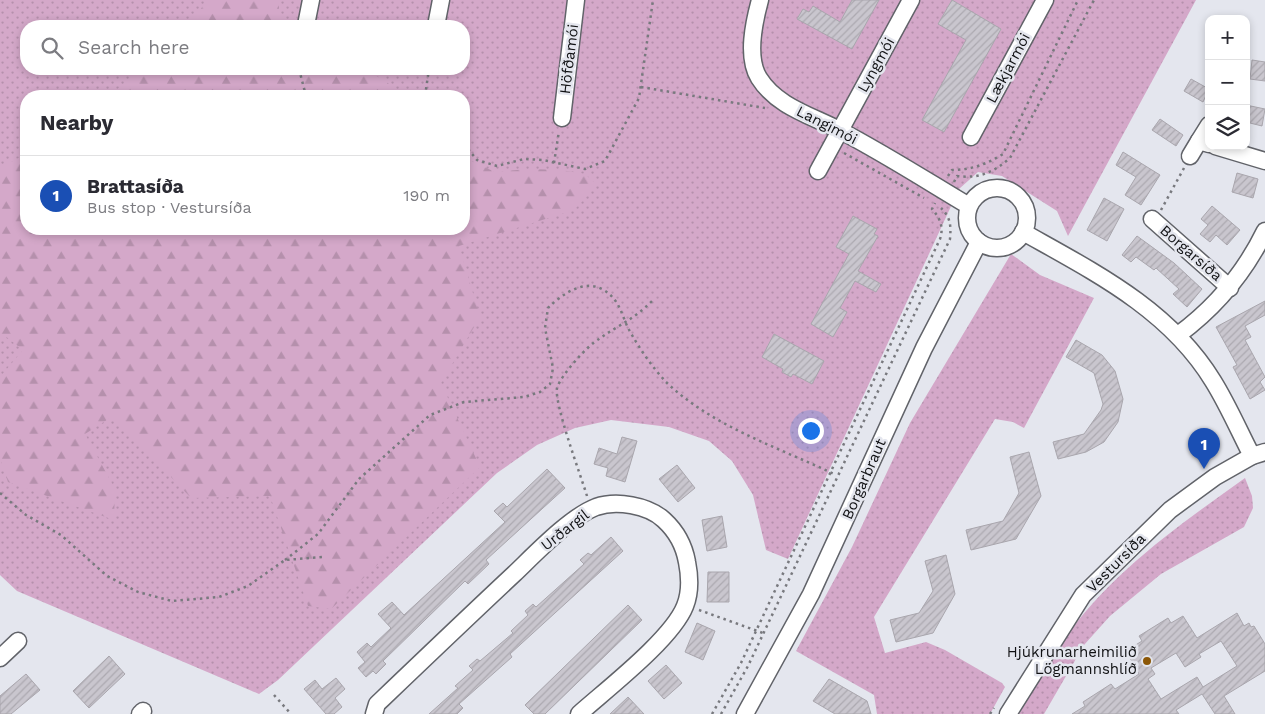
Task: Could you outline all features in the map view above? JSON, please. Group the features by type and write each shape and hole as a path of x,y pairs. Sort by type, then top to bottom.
{"street":[{"path":"307,20 311,0"},
{"path":"437,20 441,0"},
{"name":"Höfðamói","path":"562,118 576,0"},
{"name":"Langimói","path":"760,0 752,55 758,77 783,102 840,130 941,198 969,206"},
{"name":"Lyngmói","path":"818,171 911,0"},
{"name":"Lækjarmói","path":"971,137 1045,0"},
{"path":"1190,156 1204,143"},
{"path":"1228,150 1265,162"},
{"path":"990,188 1009,191 1023,203 1026,212 1026,222 1023,232 1016,240 1003,246 988,246 979,242 972,234 968,225 969,206 974,198 990,188"},
{"name":"Borgarsíða","path":"1154,220 1230,288"},
{"path":"1023,232 1096,273 1142,302 1178,336 1213,380 1259,454"},
{"name":"Borgarsíða","path":"1178,336 1214,305 1230,288 1261,249 1265,232"},
{"name":"Borgarbraut","path":"745,714 811,594 924,348 979,242"},
{"name":"Vestursíða","path":"1008,714 1084,595 1170,510 1215,477 1259,454"},
{"name":"Urðargil","path":"374,714 377,704 535,553 582,513 618,503 639,507 658,515 673,529 686,555 691,579 685,605 673,626 660,641 579,714"},
{"path":"0,658 18,641"}],"path":[{"path":"470,151 477,160 497,166 524,159 544,160 585,168 604,161 627,124 639,98 653,0"},
{"path":"721,714 763,633 950,239 951,226 949,216 941,198 952,170 988,164 1003,154 1078,0"},
{"path":"712,714 741,663 940,239 943,230 938,216 932,209 957,176 976,177 983,175 998,168 1010,158 1094,0"},
{"path":"301,75 304,90"},
{"path":"426,90 428,75"},
{"path":"641,87 766,108"},
{"path":"554,163 562,118"},
{"path":"832,146 926,199"},
{"path":"1154,220 1190,156"},
{"path":"0,493 26,515 61,535 107,576 138,592 172,601 219,597 248,586 318,534 359,479 430,415 464,402 524,396 540,392 550,384 553,368 545,328 548,308 569,291 588,286 600,288 616,298 632,334 664,380 693,406 740,431 837,475"},
{"path":"591,509 558,406 557,388 578,357 598,339 627,323 652,301"},
{"path":"285,560 324,557"},
{"path":"685,605 763,633"},
{"path":"274,694 291,714"}],"green space":[{"path":"0,0 1196,0 1068,236 1057,211 1002,176 978,172 959,189 788,559 766,550 753,495 732,461 709,441 669,427 611,420 575,428 537,445 497,473 278,680 259,694 17,591 0,575"},
{"path":"207,0 278,0 280,20 193,20"},
{"path":"136,75 372,75 381,78 397,90 116,90"},
{"path":"20,157 20,235 470,235 470,160 495,172 529,169 561,170 585,174 597,185 574,210 459,246 480,317 441,383 480,467 331,609 308,606 270,496 191,498 113,416 85,434 115,489 114,520 8,482 0,458 0,377 23,350 0,332 0,168"},
{"path":"1011,254 1040,275 1094,298 1024,428 1013,422 995,419 874,617 885,653 926,642 945,650 1002,683 1005,687 990,714 877,714 874,695 796,651 852,547 910,423"},
{"path":"1245,478 1252,496 1253,508 1244,527 1161,574 1110,616 1084,645 1044,714 1019,714 1062,642 1101,594 1146,552"}],"building":[{"path":"852,0 879,0 852,49 797,19 803,9 809,12 813,6 840,22"},
{"path":"952,0 1001,29 944,132 922,120 966,40 938,24"},
{"path":"1252,60 1265,62 1265,81 1250,79"},
{"path":"1191,79 1205,87 1205,98 1203,102 1184,91"},
{"path":"1250,106 1265,109 1262,126 1250,123"},
{"path":"1160,119 1183,135 1176,146 1152,130"},
{"path":"1123,152 1160,175 1141,205 1125,195 1136,177 1116,165"},
{"path":"1237,173 1258,179 1253,198 1232,192"},
{"path":"1104,198 1124,209 1107,241 1087,230"},
{"path":"1212,206 1240,230 1227,245 1216,235 1210,242 1200,234 1208,225 1201,219"},
{"path":"853,216 877,229 874,234 878,236 858,271 881,284 876,292 855,281 840,308 847,312 833,337 811,324 849,254 836,247"},
{"path":"1137,236 1174,263 1202,289 1187,307 1173,294 1179,289 1156,268 1154,270 1136,257 1131,262 1122,255"},
{"path":"1265,301 1265,315 1245,326 1251,337 1245,340 1265,377 1260,382 1265,390 1250,399 1233,367 1237,365 1216,327"},
{"path":"774,334 824,361 812,384 793,374 791,377 782,372 783,369 762,357"},
{"path":"1076,340 1102,355 1115,371 1123,399 1118,422 1104,442 1086,452 1058,459 1053,442 1084,434 1101,410 1103,404 1094,373 1066,357"},
{"path":"622,437 637,441 625,482 606,476 608,468 594,464 599,448 617,454"},
{"path":"1029,452 1041,496 1016,539 971,550 966,530 1003,521 1019,493 1010,457"},
{"path":"677,465 695,488 678,502 659,479"},
{"path":"547,469 565,488 486,560 489,564 468,584 465,581 383,661 386,664 376,674 373,671 366,677 358,668 365,662 357,652 367,643 371,647 391,628 378,614 392,602 404,615 505,522 494,511 503,503 507,507"},
{"path":"722,516 727,547 707,551 702,520"},
{"path":"611,537 623,551 510,654 512,657 459,704 463,708 457,714 429,714 458,688 455,686 473,670 469,666 477,659 480,661 513,633 511,631 528,615 525,611 533,604 536,607 584,564 580,560 588,553 591,555"},
{"path":"946,555 955,594 933,633 896,642 890,620 919,613 933,591 925,561"},
{"path":"708,572 729,572 729,602 707,602"},
{"path":"628,605 642,620 545,714 534,714 525,705"},
{"name":"Hjúkrunarheimilið Lögmannshlíð","path":"1237,613 1244,626 1249,623 1251,627 1254,626 1265,644 1265,671 1224,696 1235,714 1215,714 1202,694 1176,710 1179,714 1072,714 1085,706 1083,702 1111,684 1115,689 1139,674 1126,651 1142,641 1139,636 1168,618 1171,623 1183,616 1197,638","holes":["1221,641 1237,666 1203,687 1197,677 1161,699 1148,679 1155,674 1151,668 1176,653 1185,667 1201,657 1199,654"]},
{"path":"697,623 715,631 703,660 685,652"},
{"path":"109,656 125,674 89,708 73,691"},
{"path":"666,665 682,683 664,699 648,681"},
{"path":"26,674 40,690 11,714 0,714 0,696"},
{"path":"336,678 345,689 335,698 342,707 334,714 326,714 304,689 315,680 322,689"},
{"path":"829,679 867,701 871,714 835,714 813,701"},
{"path":"628,697 644,714 610,714"}],"place":[{"name":"Brattasíða","path":"1204,469"},
{"name":"Hjúkrunarheimilið Lögmannshlíð","path":"1147,661"}]}
